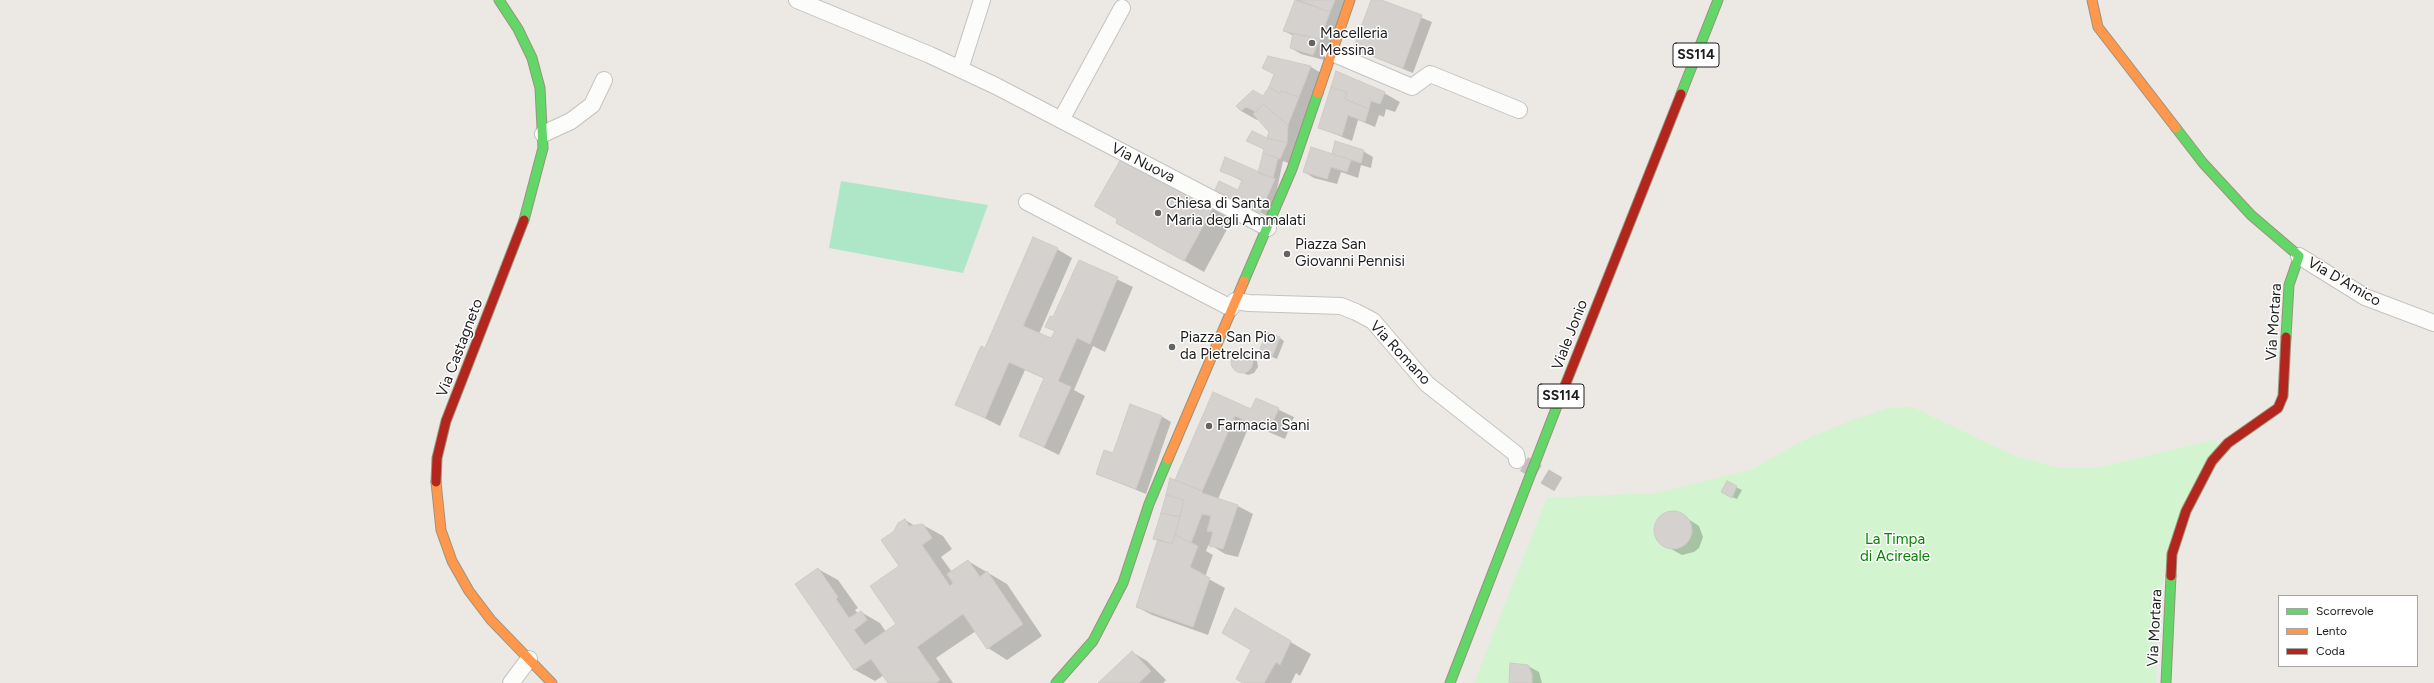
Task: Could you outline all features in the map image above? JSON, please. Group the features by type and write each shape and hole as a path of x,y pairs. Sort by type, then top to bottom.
{"street":[{"name":"Via Castagneto","path":"499,0 518,29 532,58 540,88 543,148 525,218 446,421 437,458 436,494 441,530 452,561 469,591 491,620 552,683"},
{"name":"Via Nuova","path":"797,0 960,69 1268,228"},
{"path":"960,69 982,0"},
{"path":"1056,683 1093,641 1123,583 1149,504 1233,304 1268,228 1292,169 1350,0"},
{"name":"Viale Jonio","path":"1674,110 1714,0"},
{"name":"Viale Jonio","path":"1450,683 1718,0"},
{"path":"2092,0 2098,27 2203,163 2251,215 2299,256"},
{"path":"1061,120 1122,8"},
{"path":"1332,53 1412,87 1430,74 1519,110"},
{"path":"543,134 571,121 592,105 604,80"},
{"path":"1028,202 1233,304"},
{"name":"Via D'Amico","path":"2299,256 2365,298 2434,323"},
{"name":"Via Mortara","path":"2166,683 2172,554 2183,518 2212,461 2228,443 2259,423 2278,408 2283,396 2289,286 2299,256"},
{"name":"Via Romano","path":"1233,304 1249,303 1340,306 1373,321 1427,384 1516,454 1517,460"},
{"path":"511,683 529,659"}],"green space":[{"path":"841,181 988,205 963,273 829,248"},
{"name":"La Timpa di Acireale","path":"1912,407 2015,456 2060,468 2096,468 2214,440 2219,445 2165,568 2157,610 2156,683 1474,683 1547,498 1656,493 1751,470 1802,441 1850,421 1889,408"}],"building":[{"path":"1295,0 1330,12 1320,39 1283,31"},
{"path":"1299,0 1335,0 1330,12"},
{"path":"1371,0 1381,0 1422,15 1403,68 1353,49"},
{"path":"1293,34 1320,39 1313,55 1290,48"},
{"path":"1268,56 1311,66 1299,97 1281,91 1280,94 1269,87 1274,74 1262,68"},
{"path":"1336,71 1385,92 1380,104 1371,101 1369,109 1345,99 1347,92 1331,87"},
{"path":"1269,87 1280,94 1281,91 1299,97 1288,125 1263,104 1256,112 1246,107 1241,111 1236,106 1253,90 1263,96"},
{"path":"1331,87 1347,92 1345,99 1369,109 1365,122 1348,115 1342,136 1318,128"},
{"path":"1263,104 1288,125 1287,143 1267,138 1269,132 1253,114"},
{"path":"1252,131 1267,138 1287,143 1280,159 1263,153 1264,149 1246,141"},
{"path":"1335,141 1364,150 1361,163 1332,154"},
{"path":"1311,147 1351,160 1347,172 1331,167 1327,179 1303,172"},
{"path":"1263,153 1278,158 1273,178 1258,173"},
{"path":"1225,157 1275,179 1260,213 1215,190 1219,181 1238,190 1242,180 1220,171"},
{"name":"Chiesa di Santa Maria degli Ammalati","path":"1121,159 1213,208 1184,261 1116,223 1117,219 1094,206"},
{"path":"1033,237 1058,248 1023,326 1051,338 1055,331 1045,327 1050,316 1053,317 1079,260 1118,277 1090,344 1077,338 1058,381 1071,387 1044,447 1019,436 1044,378 1009,362 985,418 955,405 981,346 985,348"},
{"path":"1267,332 1280,337 1272,357 1259,351"},
{"path":"1242,351 1250,354 1253,362 1250,370 1242,373 1234,370 1231,362 1234,354"},
{"path":"1213,392 1251,409 1256,398 1279,408 1269,431 1235,416 1202,491 1175,480"},
{"path":"1130,404 1162,416 1136,489 1096,474 1104,450 1113,453"},
{"path":"1170,478 1202,491 1202,493 1238,505 1223,549 1209,546 1213,532 1207,531 1211,516 1202,514 1191,543 1175,535 1184,500 1166,495"},
{"path":"1727,481 1737,486 1732,498 1721,492"},
{"path":"1166,495 1184,500 1180,517 1161,513"},
{"path":"1669,511 1677,511 1687,516 1691,523 1691,537 1687,544 1677,549 1669,549 1659,544 1657,541 1654,534 1654,526 1659,516 1662,514"},
{"path":"1161,513 1180,517 1172,544 1153,539"},
{"path":"905,519 909,526 923,524 932,538 922,545 950,586 953,583 947,574 968,560 980,577 987,571 1023,624 987,649 963,614 917,647 940,680 936,683 888,683 871,659 854,670 795,584 818,568 838,597 836,599 849,618 861,611 867,620 854,630 865,645 896,624 870,586 899,566 881,540 894,531 898,523"},
{"path":"1175,535 1198,546 1190,567 1210,578 1193,627 1136,607 1158,539 1172,544"},
{"path":"1235,608 1291,641 1280,665 1276,662 1264,683 1243,683 1236,679 1251,650 1222,633"},
{"path":"1132,651 1151,671 1139,683 1098,683"},
{"path":"1510,663 1528,665 1532,674 1532,683 1509,683"}],"tunnel":[{"path":"1524,464 1561,486"}],"traffic: fast":[{"path":"499,0 518,29 532,58 540,88 543,148 524,220"},
{"path":"1681,94 1718,0"},
{"path":"1244,281 1292,169 1318,93"},
{"path":"2176,128 2203,163 2251,215 2299,256 2289,285 2286,337"},
{"path":"1450,683 1562,393"},
{"path":"1056,683 1093,641 1123,583 1149,504 1168,459"},
{"path":"2166,683 2171,576"}],"traffic: slow":[{"path":"1318,93 1350,0"},
{"path":"2092,0 2098,27 2176,128"},
{"path":"1168,459 1244,281"},
{"path":"436,482 441,530 452,561 469,591 491,620 552,683"}],"traffic: jam":[{"path":"1562,393 1681,94"},
{"path":"436,482 437,458 446,421 524,220"},
{"path":"2171,576 2172,554 2186,511 2212,461 2228,443 2278,408 2283,396 2286,337"}],"place":[{"name":"Macelleria Messina","path":"1312,43"},
{"name":"Chiesa di Santa Maria degli Ammalati","path":"1158,213"},
{"name":"Piazza San Giovanni Pennisi","path":"1287,254"},
{"name":"Piazza San Pio da Pietrelcina","path":"1172,347"},
{"name":"Farmacia Sani","path":"1209,426"}]}
